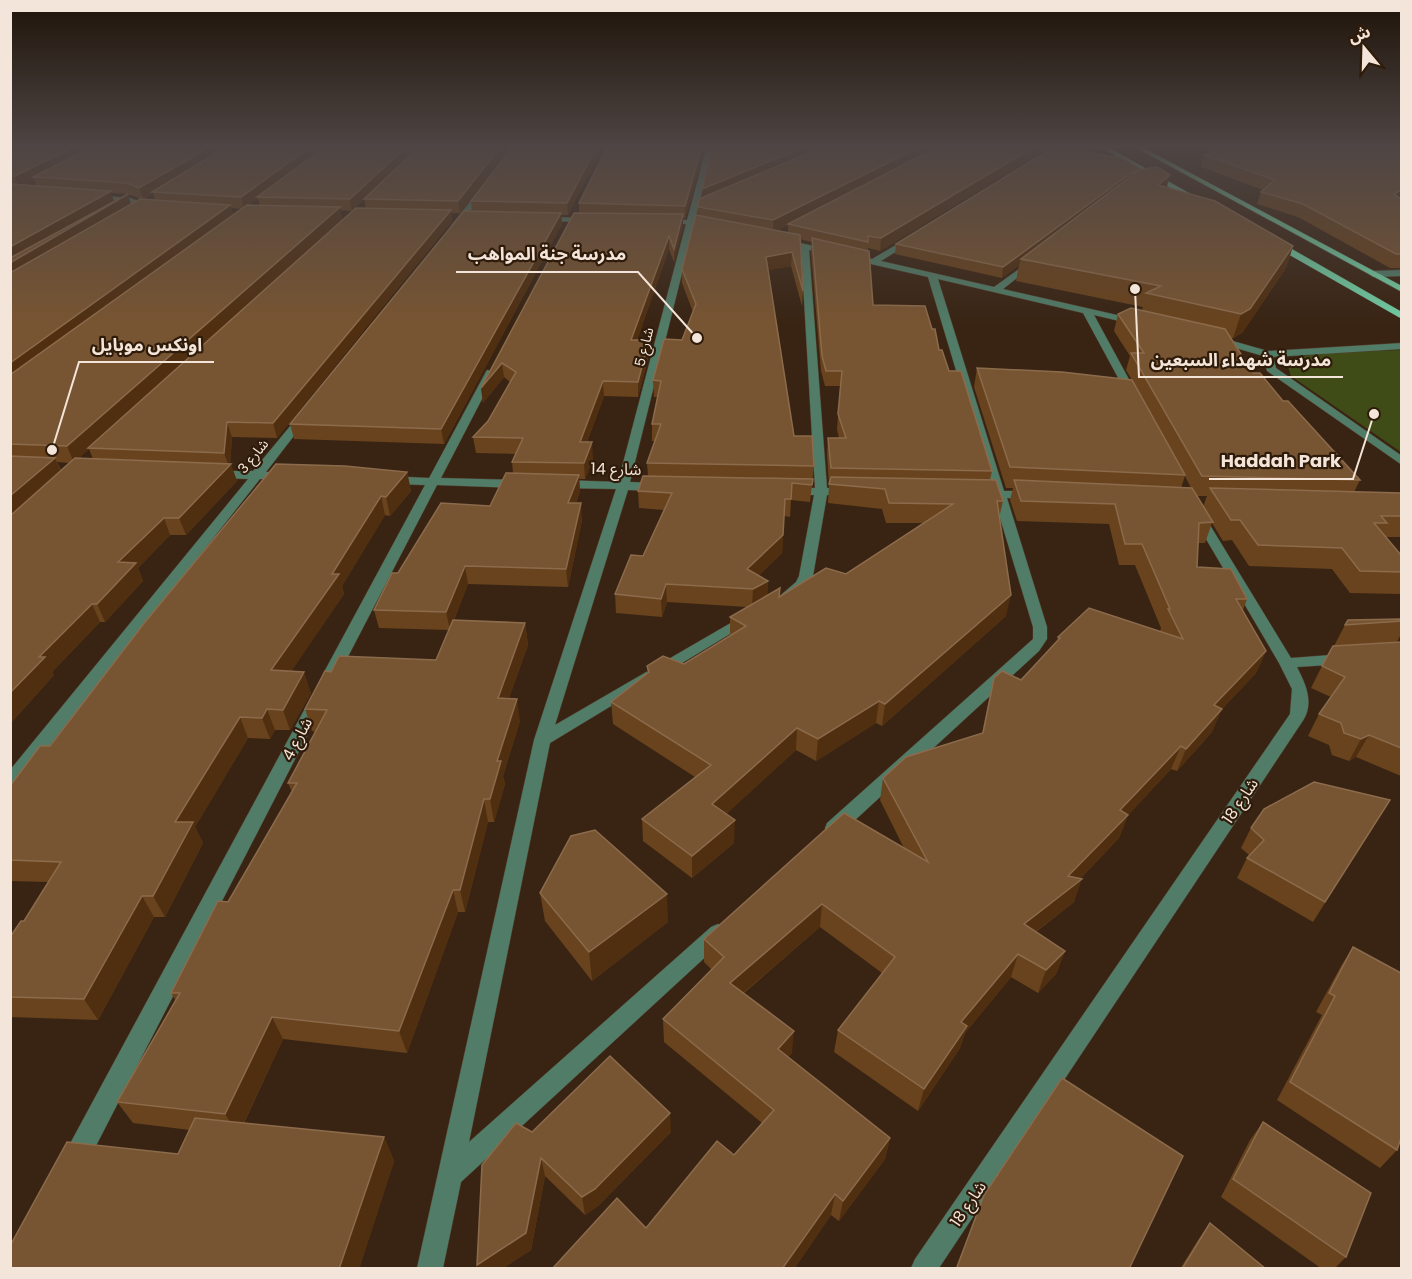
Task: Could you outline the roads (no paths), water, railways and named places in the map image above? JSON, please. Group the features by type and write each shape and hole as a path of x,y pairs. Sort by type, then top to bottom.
{"main road":[{"path":"1247,206 1401,290"},
{"path":"1263,236 1401,316"},
{"path":"1273,242 1312,241"}],"street":[{"path":"132,211 141,206"},
{"path":"145,206 162,209"},
{"path":"448,235 470,206"},
{"name":"شارع 5","path":"430,1269 542,740 623,486 693,206"},
{"path":"692,209 699,206"},
{"path":"528,219 574,214 595,220"},
{"path":"560,241 574,214"},
{"path":"654,221 690,222 721,228"},
{"path":"875,261 924,231"},
{"path":"784,233 774,238 1144,324"},
{"path":"775,603 795,591 806,576 821,492 805,246"},
{"path":"997,289 1042,254"},
{"path":"1373,274 1401,273"},
{"path":"822,840 1034,648 1040,639 1040,627 932,275"},
{"path":"1087,311 1136,402"},
{"path":"1202,337 1248,347 1267,354 1401,346"},
{"path":"1267,354 1271,369 1401,462"},
{"name":"شارع 4","path":"68,1174 499,356"},
{"name":"شارع 3","path":"10,783 316,401"},
{"path":"198,473 303,477"},
{"path":"374,480 528,484"},
{"name":"شارع 14","path":"551,484 670,487"},
{"path":"775,490 857,492"},
{"path":"965,494 1048,496"},
{"name":"شارع 18","path":"924,1269 1298,715 1300,689 1287,663 1190,502"},
{"path":"542,740 754,615"},
{"path":"1287,663 1356,658"},
{"path":"450,1175 733,919"}],"place":[{"name":"مدرسة شهداء السبعين","path":"1135,289"},
{"name":"مدرسة جنة المواهب","path":"697,338"},
{"name":"Haddah Park","path":"1374,414"},
{"name":"اونكس موبايل","path":"52,450"}]}
